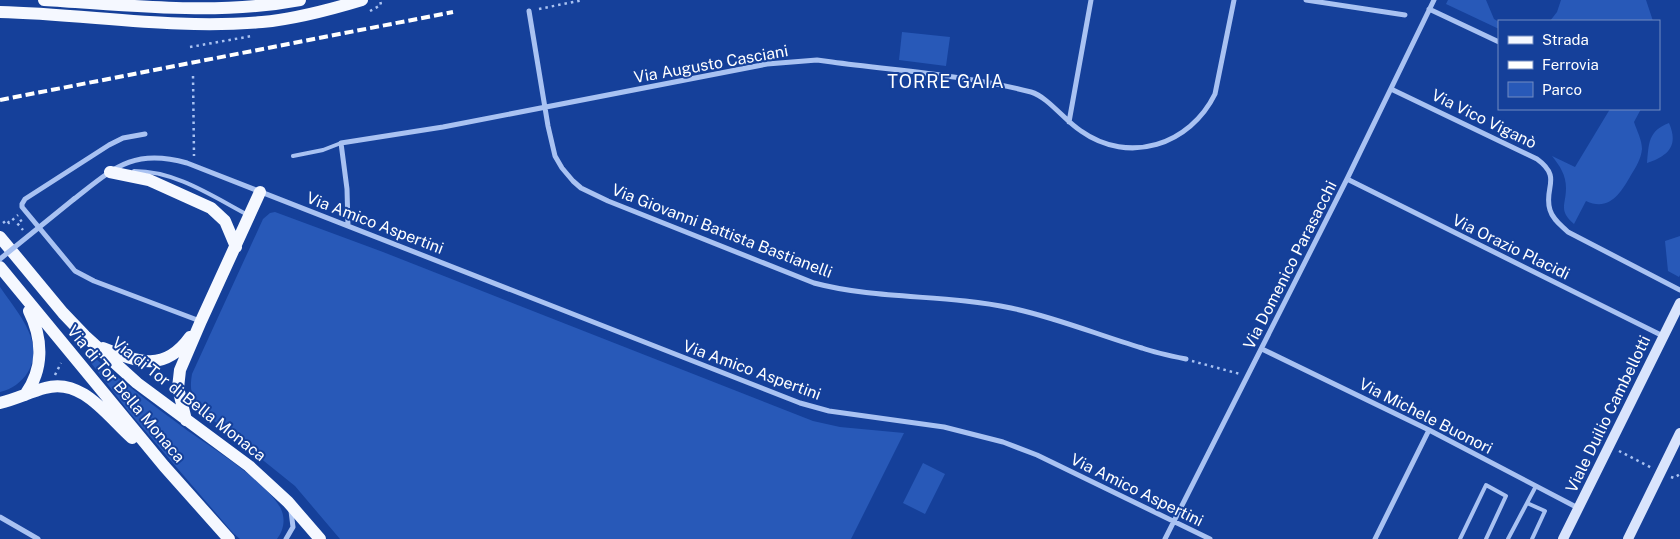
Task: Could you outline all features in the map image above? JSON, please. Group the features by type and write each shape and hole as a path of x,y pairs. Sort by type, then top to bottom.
{"main road":[{"path":"44,0 199,9 245,8 300,0"},
{"path":"1,11 128,21 214,24 262,22 289,18 318,13 362,0"},
{"path":"110,172 155,182 214,210 225,221 236,246"},
{"path":"186,420 179,394 179,377 199,324 260,192"},
{"name":"Via di Tor di Bella Monaca","path":"0,238 63,313 94,344 137,383 243,462 288,502 320,539"},
{"name":"Via di Tor Bella Monaca","path":"0,267 164,466 229,539"},
{"path":"19,290 36,324 40,340 37,370 31,386 24,395"},
{"name":"Viale Duilio Cambellotti","path":"1563,539 1680,303"},
{"path":"94,344 132,360 151,361 168,357 178,351 199,324"},
{"path":"0,403 45,387 69,388 93,400 164,466"},
{"path":"1628,539 1680,433"}],"street":[{"path":"1069,122 1091,0"},
{"name":"Via Augusto Casciani","path":"341,143 442,127 767,64 817,60 971,80 1030,92 1041,97 1069,122 1092,138 1109,145 1125,148 1159,144 1171,140 1201,117 1215,94 1234,0"},
{"path":"1306,0 1405,15"},
{"name":"Via Domenico Parasacchi","path":"1165,539 1249,376 1392,89 1434,0"},
{"path":"1429,9 1498,42"},
{"name":"Via Giovanni Battista Bastianelli","path":"529,11 551,140 558,163 567,176 581,188 608,201 807,280 847,291 943,299 1010,308 1048,318 1144,349 1186,359"},
{"name":"Via Vico Viganò","path":"1392,89 1537,159 1547,166 1551,176 1550,209 1555,220 1568,232 1680,290"},
{"path":"145,134 123,138 104,148 25,199 22,204 24,210 76,271 94,281 199,324"},
{"path":"341,143 347,188 348,226"},
{"name":"Via Amico Aspertini","path":"0,259 110,172 126,163 147,158 173,159 800,402 829,411 944,427 1016,446 1210,539"},
{"name":"Via Orazio Placidi","path":"1347,179 1663,336"},
{"name":"Via Michele Buonori","path":"1262,349 1429,430 1578,508"},
{"path":"1374,539 1429,430"},
{"path":"286,539 293,524 293,516 288,502"},
{"path":"0,517 38,539"}],"lane":[{"path":"293,156 323,150 341,143"},
{"path":"110,172 148,172 172,177 250,216"},
{"path":"1460,539 1486,485 1506,496 1486,539"},
{"path":"1508,539 1536,486"},
{"path":"1527,502 1545,511 1532,539"}],"path":[{"path":"539,9 583,0"},
{"path":"193,76 194,166"},
{"path":"3,223 7,220 9,223 24,210"},
{"path":"28,237 17,223 29,214"},
{"path":"1186,359 1249,376"},
{"path":"1615,450 1655,470"},
{"path":"1668,475 1674,478 1680,474"}],"green space":[{"path":"1448,0 1486,0 1494,19 1498,21 1498,29 1446,4"},
{"path":"1561,0 1646,0 1653,20 1551,20 1557,12"},
{"path":"902,32 950,37 946,66 899,60"},
{"path":"1609,110 1640,110 1634,122 1642,149 1635,169 1623,188 1613,199 1601,204 1586,201 1574,224 1564,211 1566,183 1564,175 1552,156 1575,167"},
{"path":"1669,123 1673,138 1670,149 1661,157 1647,163 1649,144 1653,134"},
{"path":"275,212 383,252 813,421 840,427 904,433 851,539 340,539 295,486 204,413 194,400 191,390 192,374 263,219 270,213"},
{"path":"1680,236 1679,277 1668,271 1665,241"},
{"path":"0,287 27,327 33,349 33,361 28,372 16,385 0,392"},
{"path":"89,353 150,403 238,466 263,487 273,497 283,515 283,528 277,539 240,539 233,533 129,412 88,359 87,354"},
{"path":"923,463 945,474 925,514 903,503"}],"railway":[{"path":"0,100 453,12"}],"district":[{"name":"TORRE GAIA","path":"946,81"}]}
